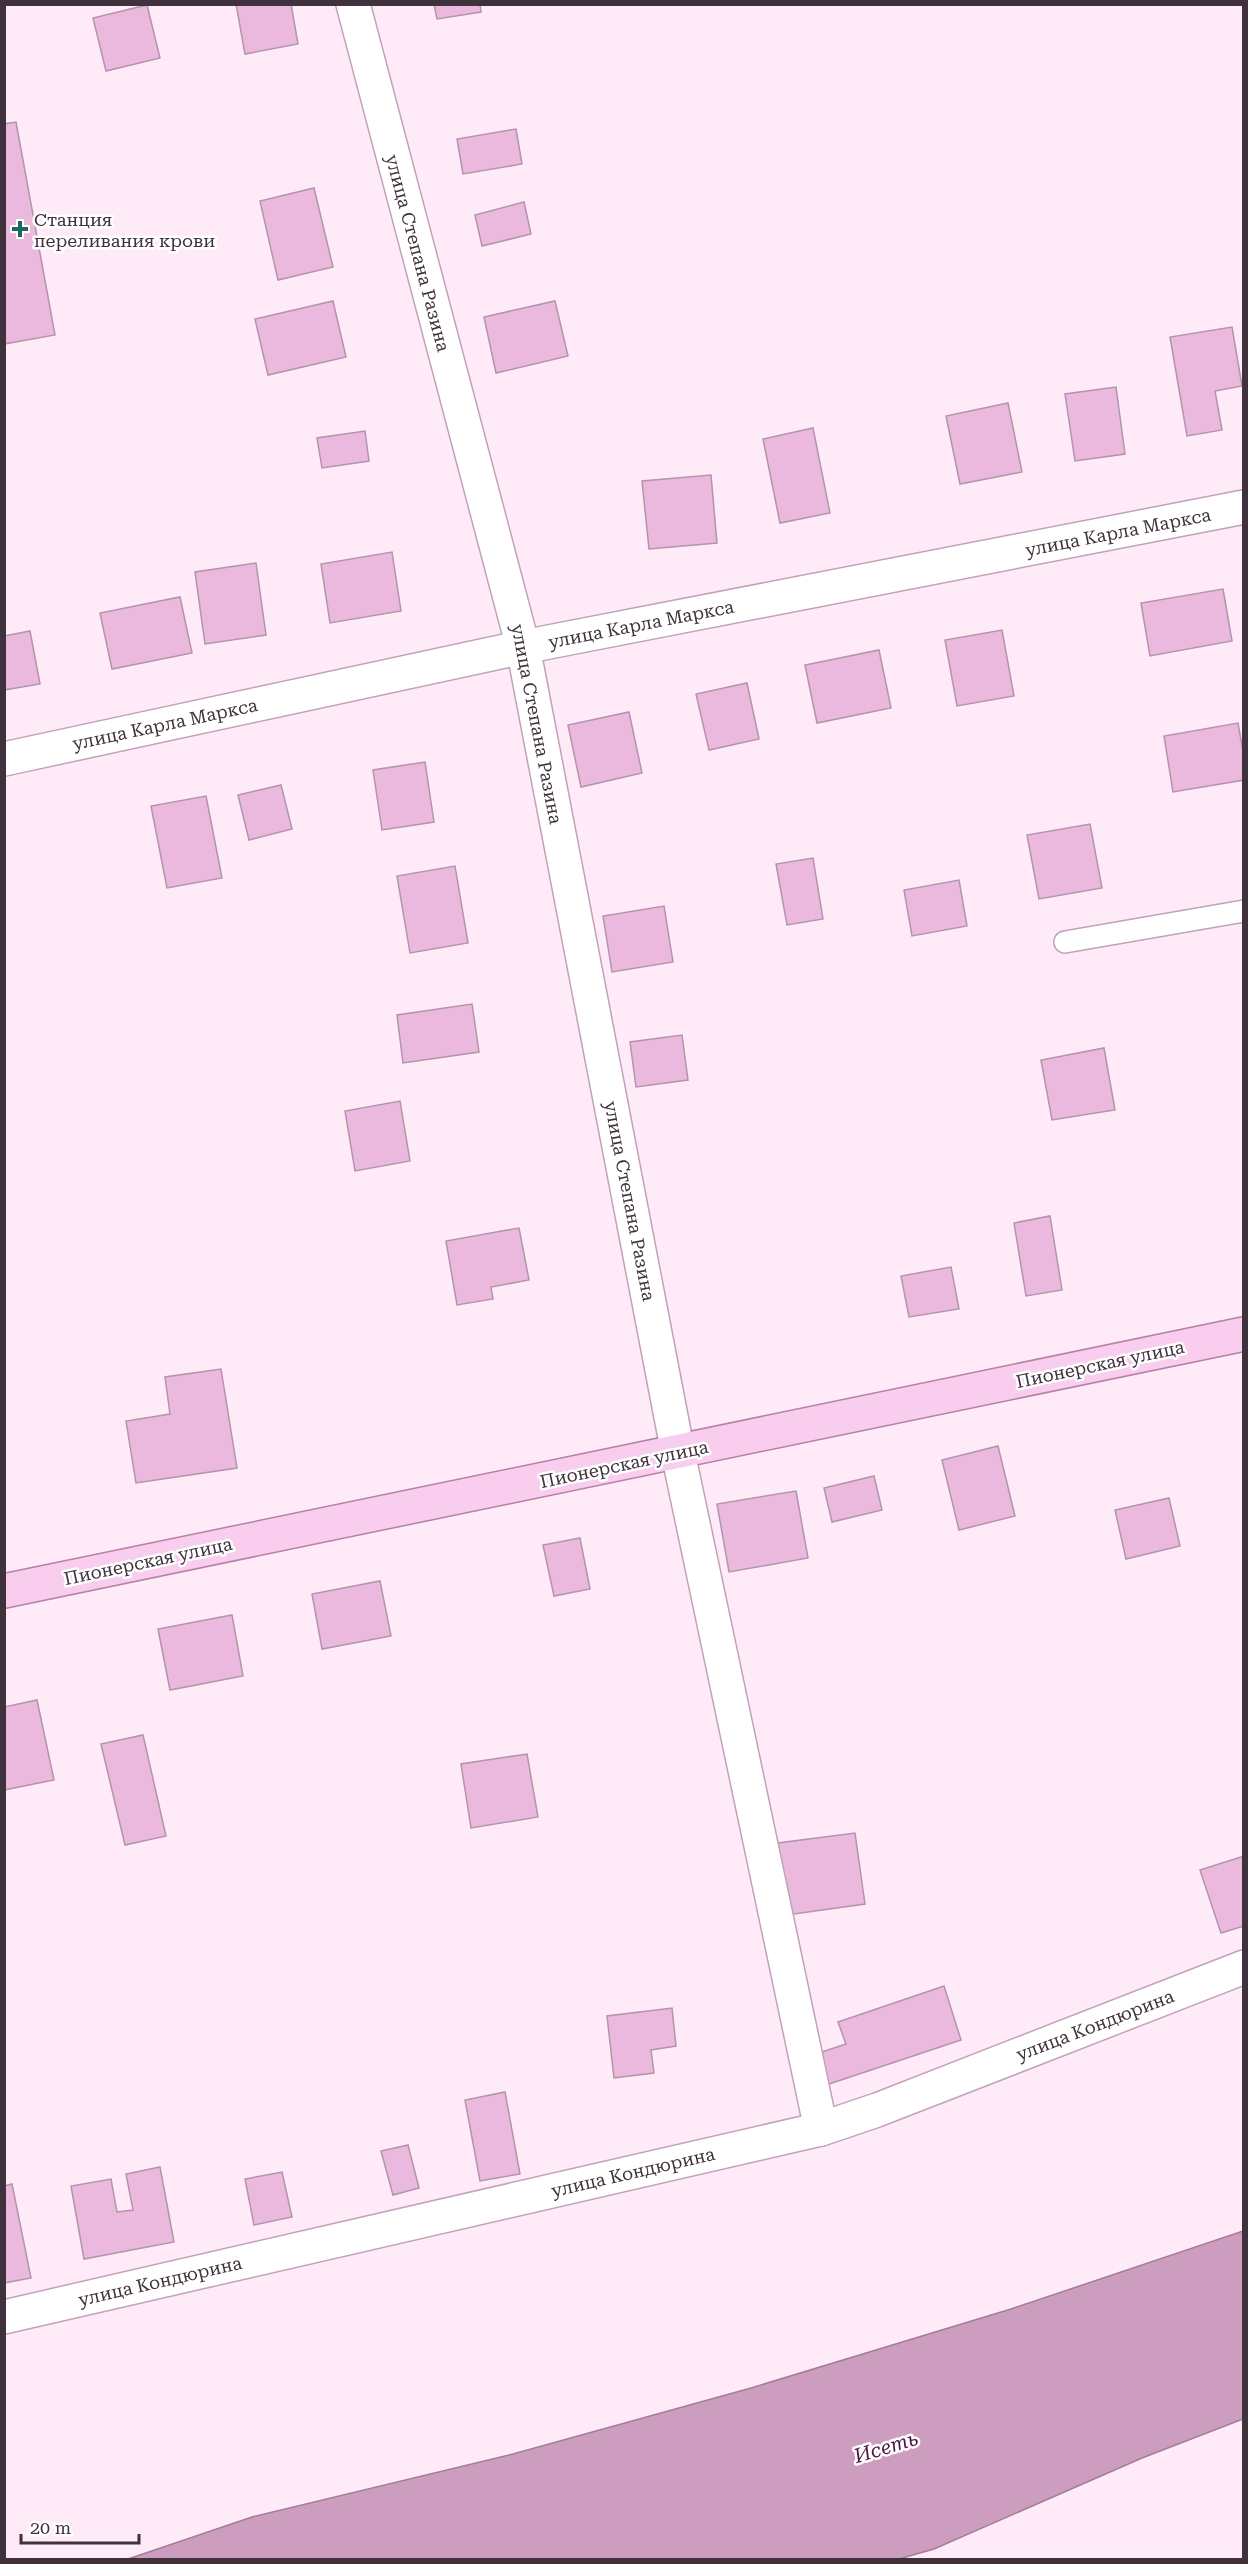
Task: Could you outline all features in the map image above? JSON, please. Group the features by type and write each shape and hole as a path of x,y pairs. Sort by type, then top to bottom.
{"main road":[{"name":"Пионерская улица","path":"4,1591 1244,1334"}],"street":[{"name":"улица Степана Разина","path":"352,4 523,647 678,1453 821,2129"},
{"name":"улица Карла Маркса","path":"4,759 523,647 1244,507"},
{"name":"улица Кондюрина","path":"4,2317 821,2129 877,2110 1244,1967"}],"lane":[{"path":"1065,942 1244,911"}],"water":[{"name":"Исеть","path":"1243,2231 1243,2419 1142,2458 934,2549 899,2559 128,2559 252,2517 513,2454 751,2388 1011,2309"}],"building":[{"path":"236,4 291,4 298,44 245,54"},
{"path":"434,4 480,4 481,12 437,19"},
{"path":"147,5 160,58 106,71 93,18"},
{"name":"Станция переливания крови","path":"16,122 55,335 4,344 4,124"},
{"path":"516,129 522,164 463,174 457,139"},
{"path":"314,188 333,267 278,280 260,201"},
{"path":"524,202 531,234 482,246 475,215"},
{"path":"333,301 346,357 268,375 255,319"},
{"path":"555,301 568,356 496,373 484,317"},
{"path":"1232,327 1242,386 1215,391 1222,430 1187,436 1170,337"},
{"path":"1116,387 1125,454 1075,461 1065,394"},
{"path":"1008,403 1022,472 960,484 946,416"},
{"path":"813,428 830,513 780,523 763,439"},
{"path":"365,431 369,461 322,468 317,438"},
{"path":"711,475 717,543 649,549 642,481"},
{"path":"392,552 401,611 330,623 321,564"},
{"path":"256,563 266,635 205,644 195,572"},
{"path":"1223,589 1232,641 1150,656 1141,603"},
{"path":"180,597 192,653 112,669 100,613"},
{"path":"1002,630 1014,696 957,706 945,640"},
{"path":"30,631 40,684 4,690 4,636"},
{"path":"879,650 891,708 817,723 805,665"},
{"path":"747,683 759,739 709,750 696,694"},
{"path":"629,712 642,773 581,787 568,725"},
{"path":"1238,723 1244,757 1244,780 1173,792 1164,736"},
{"path":"425,762 434,822 382,830 373,770"},
{"path":"281,785 292,829 249,840 238,795"},
{"path":"206,796 222,878 167,888 151,806"},
{"path":"1090,824 1102,888 1039,899 1027,835"},
{"path":"813,858 823,919 787,925 776,864"},
{"path":"455,866 468,943 410,953 397,876"},
{"path":"959,880 967,926 912,936 904,890"},
{"path":"664,906 673,962 612,972 603,916"},
{"path":"472,1004 479,1052 403,1063 397,1015"},
{"path":"682,1035 688,1080 636,1087 630,1042"},
{"path":"1104,1048 1115,1110 1052,1120 1041,1060"},
{"path":"400,1101 410,1161 355,1171 345,1111"},
{"path":"1050,1216 1062,1290 1026,1296 1014,1223"},
{"path":"519,1228 529,1280 491,1287 493,1299 457,1305 446,1241"},
{"path":"951,1267 959,1309 909,1317 901,1276"},
{"path":"221,1369 237,1468 136,1483 126,1421 170,1414 165,1377"},
{"path":"998,1446 1015,1516 959,1530 942,1460"},
{"path":"874,1476 882,1510 832,1522 824,1488"},
{"path":"796,1491 808,1558 729,1572 717,1504"},
{"path":"1169,1498 1180,1546 1126,1559 1115,1510"},
{"path":"580,1538 590,1589 554,1596 543,1545"},
{"path":"380,1581 391,1636 322,1649 312,1594"},
{"path":"232,1615 243,1676 170,1690 158,1629"},
{"path":"37,1700 54,1780 4,1790 4,1707"},
{"path":"143,1735 166,1836 125,1845 101,1744"},
{"path":"527,1754 538,1817 471,1828 461,1764"},
{"path":"855,1833 865,1904 787,1915 778,1843"},
{"path":"1244,1856 1244,1926 1221,1933 1200,1870"},
{"path":"944,1986 961,2040 826,2085 816,2054 846,2044 838,2022"},
{"path":"672,2008 676,2046 651,2050 654,2073 614,2078 607,2016"},
{"path":"505,2092 520,2174 480,2181 465,2100"},
{"path":"408,2145 419,2188 393,2195 381,2151"},
{"path":"160,2167 174,2242 84,2259 71,2186 111,2179 117,2212 133,2210 126,2174"},
{"path":"282,2172 292,2217 254,2225 245,2179"},
{"path":"12,2184 31,2278 4,2283 4,2186"}],"place":[{"name":"Станция переливания крови","path":"20,229"}]}
